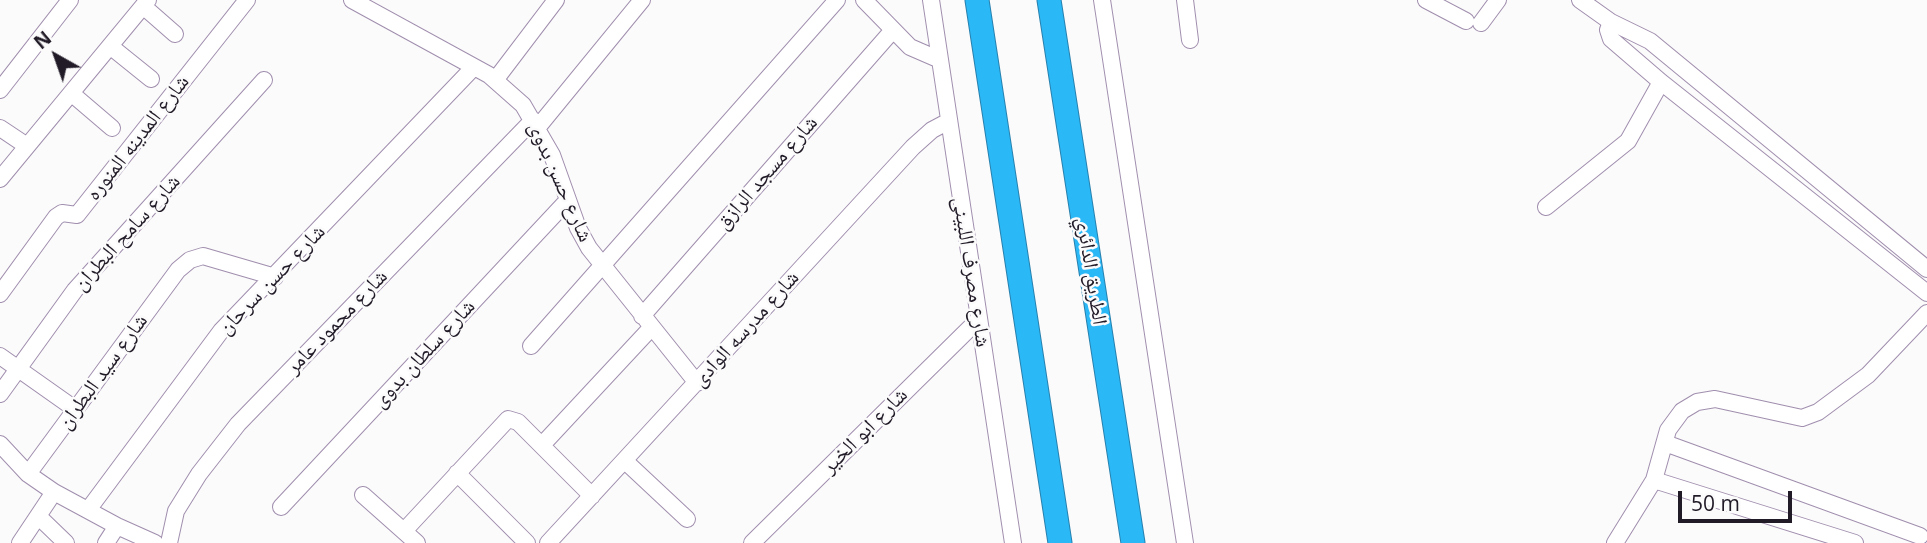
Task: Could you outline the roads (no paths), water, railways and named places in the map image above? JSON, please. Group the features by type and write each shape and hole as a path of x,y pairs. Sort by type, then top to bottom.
{"highway":[{"path":"977,0 1060,543"},
{"name":"الطريق الدائري","path":"1049,0 1133,543"}],"street":[{"path":"0,90 70,0"},
{"name":"شارع المدينه المنوره","path":"0,294 56,217 62,213 77,215 247,0"},
{"name":"شارع حسن بدوى","path":"352,0 496,79 523,105 552,155 578,228 604,266 697,383"},
{"path":"496,79 556,0"},
{"name":"شارع محمود عامر","path":"169,543 176,511 199,474 239,424 535,123 642,0"},
{"path":"531,346 837,0"},
{"path":"864,0 910,47 940,60"},
{"name":"شارع مصرف اللبينى","path":"931,0 1013,543"},
{"path":"1102,0 1185,543"},
{"path":"1185,0 1190,40"},
{"path":"1426,0 1473,22 1498,0"},
{"path":"1580,0 1611,22 1650,41 1927,269"},
{"path":"0,179 146,3 176,34"},
{"path":"1611,22 1608,30 1611,39 1661,82 1927,293"},
{"name":"شارع مسجد الرازق","path":"542,445 893,30"},
{"path":"110,46 151,79"},
{"name":"شارع حسن سرحان","path":"88,510 221,331 474,67"},
{"name":"شارع سامح البطران","path":"0,394 82,282 264,80"},
{"path":"1546,206 1628,141 1661,82"},
{"path":"71,93 112,128"},
{"name":"شارع مدرسه الوادى","path":"548,543 913,147 932,130 948,121"},
{"path":"0,128 27,146"},
{"name":"شارع سلطان بدوى","path":"281,507 567,201"},
{"name":"شارع سيد البطران","path":"28,474 178,270 202,256 275,277"},
{"path":"1615,543 1654,480 1668,430 1682,411 1697,402 1715,399 1802,418 1818,412 1868,375 1927,313"},
{"name":"شارع ابو الخير","path":"752,543 979,319"},
{"path":"0,356 75,409"},
{"path":"404,531 508,419 517,422 592,496"},
{"path":"1665,443 1921,536"},
{"path":"0,444 28,474 54,492 117,526 156,543"},
{"path":"625,461 687,519"},
{"path":"457,473 527,543"},
{"path":"1654,480 1855,543"},
{"path":"20,543 54,492"},
{"path":"363,495 417,543"},
{"path":"38,516 66,543"},
{"path":"106,543 117,526"}]}
